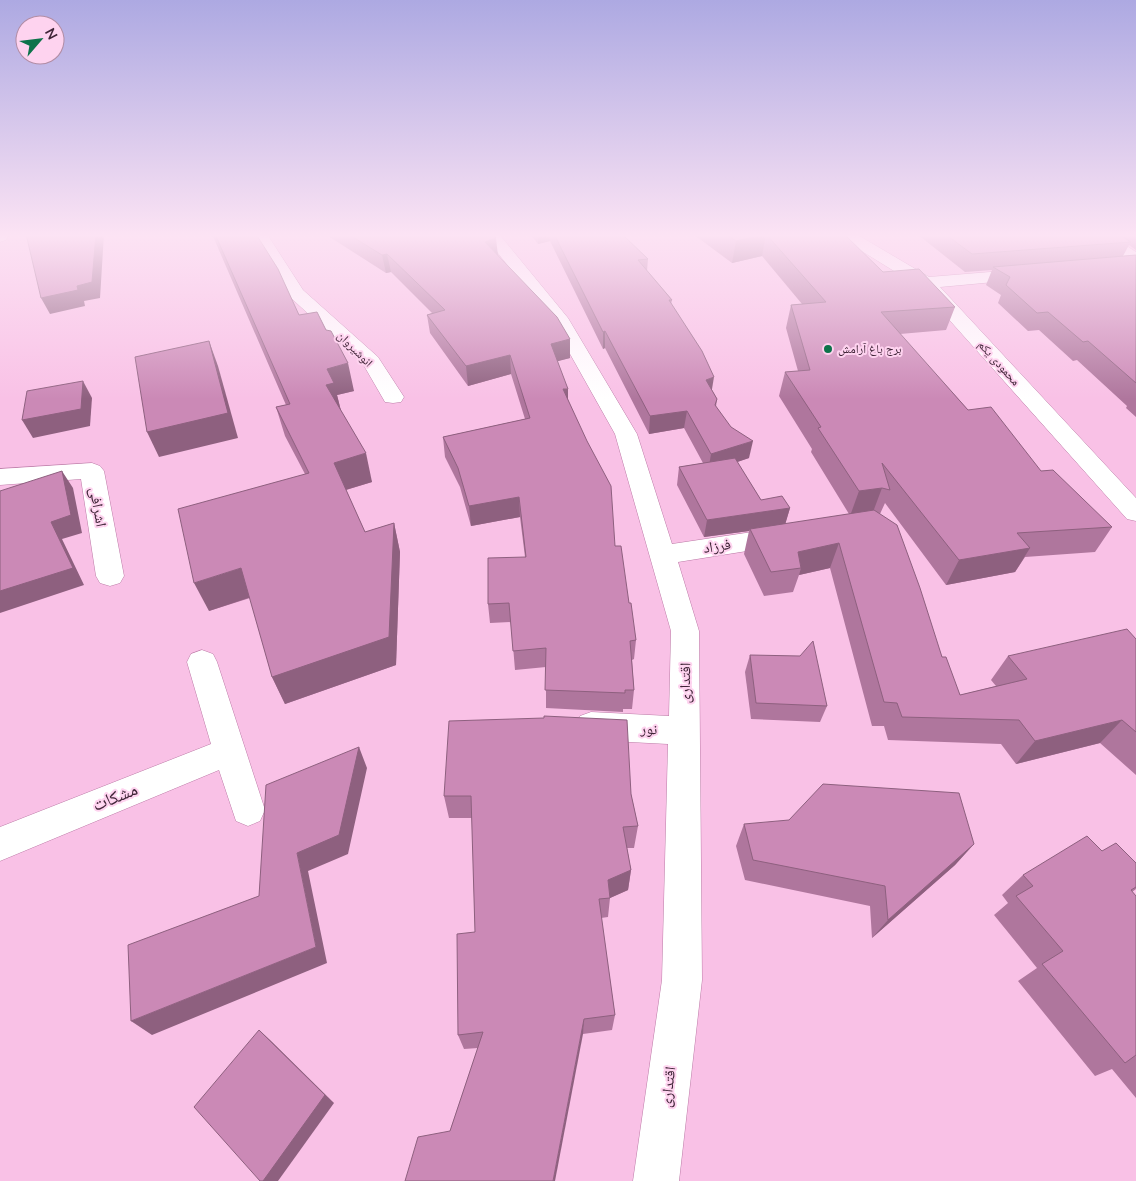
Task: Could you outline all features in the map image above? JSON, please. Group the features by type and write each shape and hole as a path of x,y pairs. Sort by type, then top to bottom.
{"street":[{"name":"انوشیروان","path":"294,289 371,361 393,397"},
{"name":"اقتداری","path":"536,289 559,318 626,434 685,631 682,980 656,1181"},
{"name":"محمودی یکم","path":"932,289 1136,513"},
{"name":"اشرافی","path":"0,477 92,471 110,576"},
{"name":"فرزاد","path":"662,555 812,531"},
{"path":"202,662 248,810"},
{"name":"نور","path":"565,725 684,731"},
{"name":"مشکات","path":"0,844 230,751"}],"building":[{"path":"39,289 78,290 41,298"},
{"path":"239,289 287,289 299,315 317,312 326,330 331,331 348,363 327,369 334,383 326,385 366,453 334,463 365,532 394,523 389,637 272,677 241,568 194,583 178,509 309,473 276,407 290,404"},
{"path":"423,289 530,289 557,317 570,339 551,344 568,389 563,389 587,441 611,486 615,546 621,546 636,640 630,641 634,690 625,690 625,693 545,690 546,648 513,651 509,603 488,604 488,558 526,557 519,497 469,506 458,468 443,437 530,418 510,355 466,366 427,315 445,310"},
{"path":"582,289 663,289 672,300 669,300 702,351 714,377 706,380 717,399 715,405 731,427 753,441 711,454 687,411 650,416 605,331 603,332"},
{"path":"815,289 938,289 955,307 881,312 968,410 991,407 1041,471 1053,470 1112,527 1017,533 1030,548 959,560 882,463 890,490 882,488 859,491 818,428 821,427 785,372 810,370 791,305 826,302"},
{"path":"1011,289 1136,289 1136,383 1088,341 1083,342 1048,312 1037,313"},
{"path":"209,341 228,413 147,432 135,357"},
{"path":"83,381 81,409 22,420 27,391"},
{"path":"735,458 761,500 782,496 790,508 707,520 679,467"},
{"path":"62,471 71,515 51,522 73,568 0,591 0,491"},
{"path":"874,510 897,525 942,657 946,657 960,695 1027,679 1008,656 1127,629 1136,639 1136,732 1122,720 1035,741 1019,720 902,717 897,703 884,702 839,543 798,552 801,568 771,572 750,529"},
{"path":"813,641 827,706 756,703 750,655 800,656"},
{"path":"544,716 627,720 631,794 638,826 623,827 631,870 608,880 610,898 599,899 615,1015 584,1019 553,1181 405,1181 418,1137 450,1131 483,1032 458,1035 457,934 475,932 471,796 444,796 449,721 544,718"},
{"path":"359,747 339,835 297,853 316,947 131,1021 128,945 259,896 266,785"},
{"path":"823,784 959,793 974,844 888,920 885,886 753,860 744,824 789,820"},
{"path":"1087,836 1102,851 1116,843 1136,863 1136,887 1131,890 1136,896 1136,1055 1125,1063 1042,964 1063,951 1016,896 1033,886 1023,875"},
{"path":"259,1030 325,1095 263,1181 260,1181 194,1107"}],"place":[{"name":"برج باغ آرامش","path":"828,349"}]}
